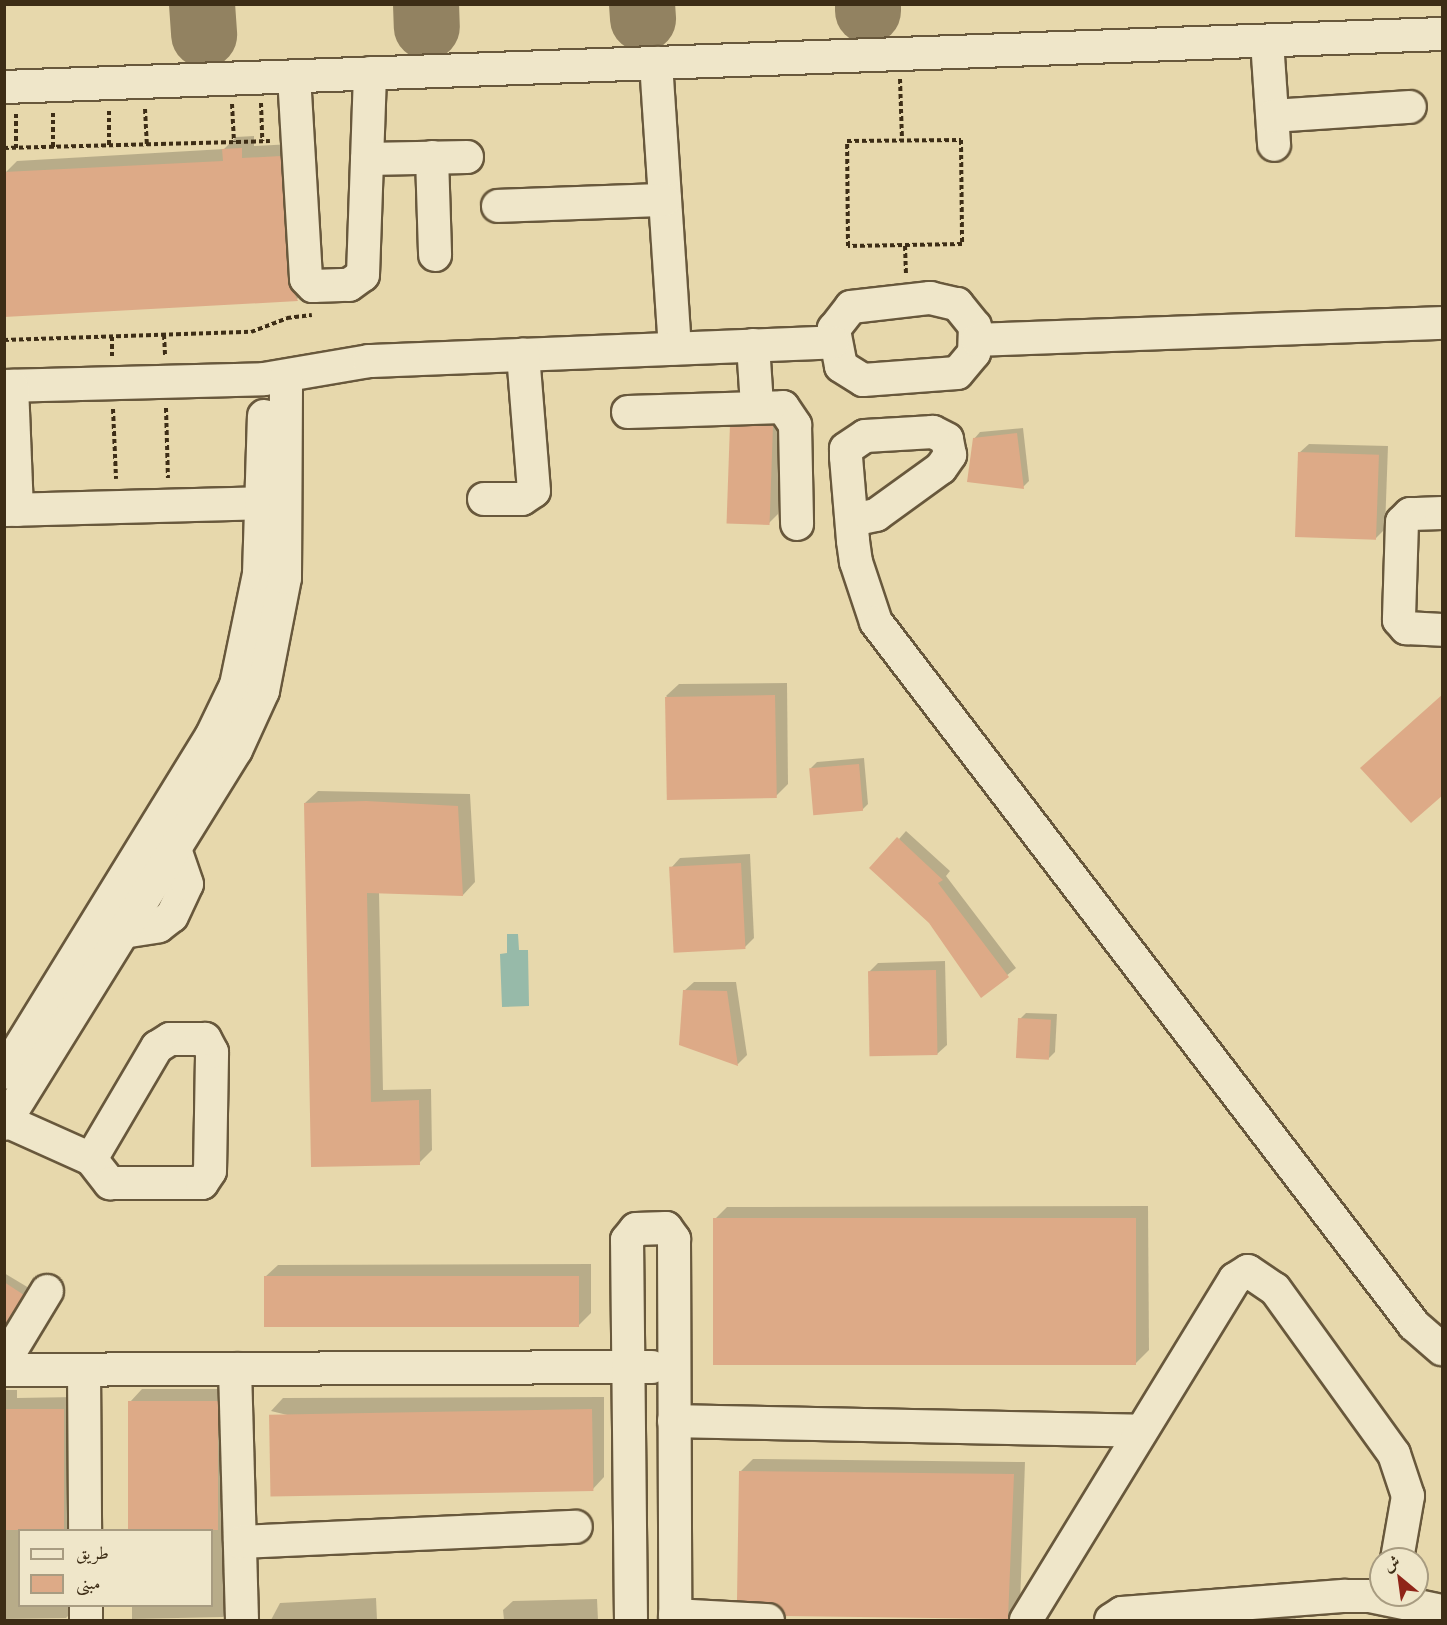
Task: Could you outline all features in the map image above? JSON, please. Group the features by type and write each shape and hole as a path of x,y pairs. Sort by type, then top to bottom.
{"street":[{"path":"10,87 1443,34"},
{"path":"1267,41 1273,131 1410,107"},
{"path":"656,63 675,348"},
{"path":"294,76 305,273 314,286 355,284 363,275 370,74"},
{"path":"367,159 467,157"},
{"path":"432,158 435,255"},
{"path":"498,206 665,200"},
{"path":"930,298 945,299 968,314 977,340 967,364 951,375 876,380 851,375 838,361 833,342 834,329 851,308 870,301 930,298"},
{"path":"977,340 1443,323"},
{"path":"263,503 11,510 8,386 275,379 369,361 833,342"},
{"path":"753,345 757,406"},
{"path":"484,499 522,499 534,490 523,354"},
{"path":"4,1073 224,712 252,629 275,379"},
{"path":"91,1159 157,1047 170,1039 205,1039 212,1052 207,1179 110,1183 91,1159 5,1122 241,740 273,660 285,578 275,379"},
{"path":"628,412 757,406 783,407 793,417 797,524"},
{"path":"1443,513 1410,514 1402,522 1399,614 1406,628 1443,630"},
{"path":"852,520 861,582 887,640 1414,1325 1443,1349"},
{"path":"632,1620 627,1240 636,1229 666,1228 674,1239 672,1367 675,1618 768,1620"},
{"path":"1026,1620 1138,1431 1235,1279 1248,1271 1261,1274 1394,1454 1408,1496 1399,1547"},
{"path":"4,1362 47,1291"},
{"path":"4,1370 672,1367"},
{"path":"235,1369 242,1620"},
{"path":"84,1370 86,1529"},
{"path":"674,1421 1138,1431"},
{"path":"240,1542 576,1527"},
{"path":"1111,1620 1122,1613 1369,1590"}],"path":[{"path":"899,55 902,140"},
{"path":"246,78 262,141"},
{"path":"234,142 246,78"},
{"path":"144,82 147,144"},
{"path":"109,83 109,146"},
{"path":"53,85 53,147"},
{"path":"10,87 16,148"},
{"path":"902,140 964,142 962,244 846,244 845,144 902,140"},
{"path":"4,148 297,141"},
{"path":"4,340 251,332 286,318 317,315"},
{"path":"164,335 169,506"},
{"path":"112,338 116,507"}],"shaded area":[{"path":"507,934 518,934 519,950 528,950 529,1006 502,1007 500,954 507,953"}],"building":[{"path":"242,148 242,158 281,156 288,280 298,301 4,317 4,172 223,161 222,149"},
{"path":"730,423 773,425 770,525 727,523"},
{"path":"1017,433 1024,489 967,482 973,438"},
{"path":"1298,452 1379,455 1376,540 1295,537"},
{"path":"1443,694 1443,795 1411,823 1360,768"},
{"path":"775,695 777,798 667,800 665,697"},
{"path":"859,764 863,811 813,815 809,768"},
{"path":"366,801 458,806 463,896 367,893 371,1102 419,1100 420,1165 311,1167 304,803"},
{"path":"897,837 943,880 938,883 1009,977 981,998 929,923 869,868"},
{"path":"741,863 746,949 674,953 669,867"},
{"path":"936,970 937,1055 869,1056 868,971"},
{"path":"683,990 727,991 738,1066 679,1045"},
{"path":"1018,1018 1051,1020 1049,1060 1016,1058"},
{"path":"713,1218 1136,1218 1136,1365 713,1365"},
{"path":"264,1276 579,1276 579,1327 264,1327"},
{"path":"4,1282 24,1295 4,1326"},
{"path":"128,1401 218,1401 218,1530 128,1529"},
{"path":"4,1409 64,1409 64,1529 4,1530"},
{"path":"592,1409 593,1491 270,1497 269,1415"},
{"path":"739,1471 1014,1474 1008,1619 785,1616 777,1605 737,1600"}],"taxiway":[{"path":"202,4 204,35"},
{"path":"426,4 427,27"},
{"path":"642,4 643,19"},
{"path":"868,4 868,11"}]}
